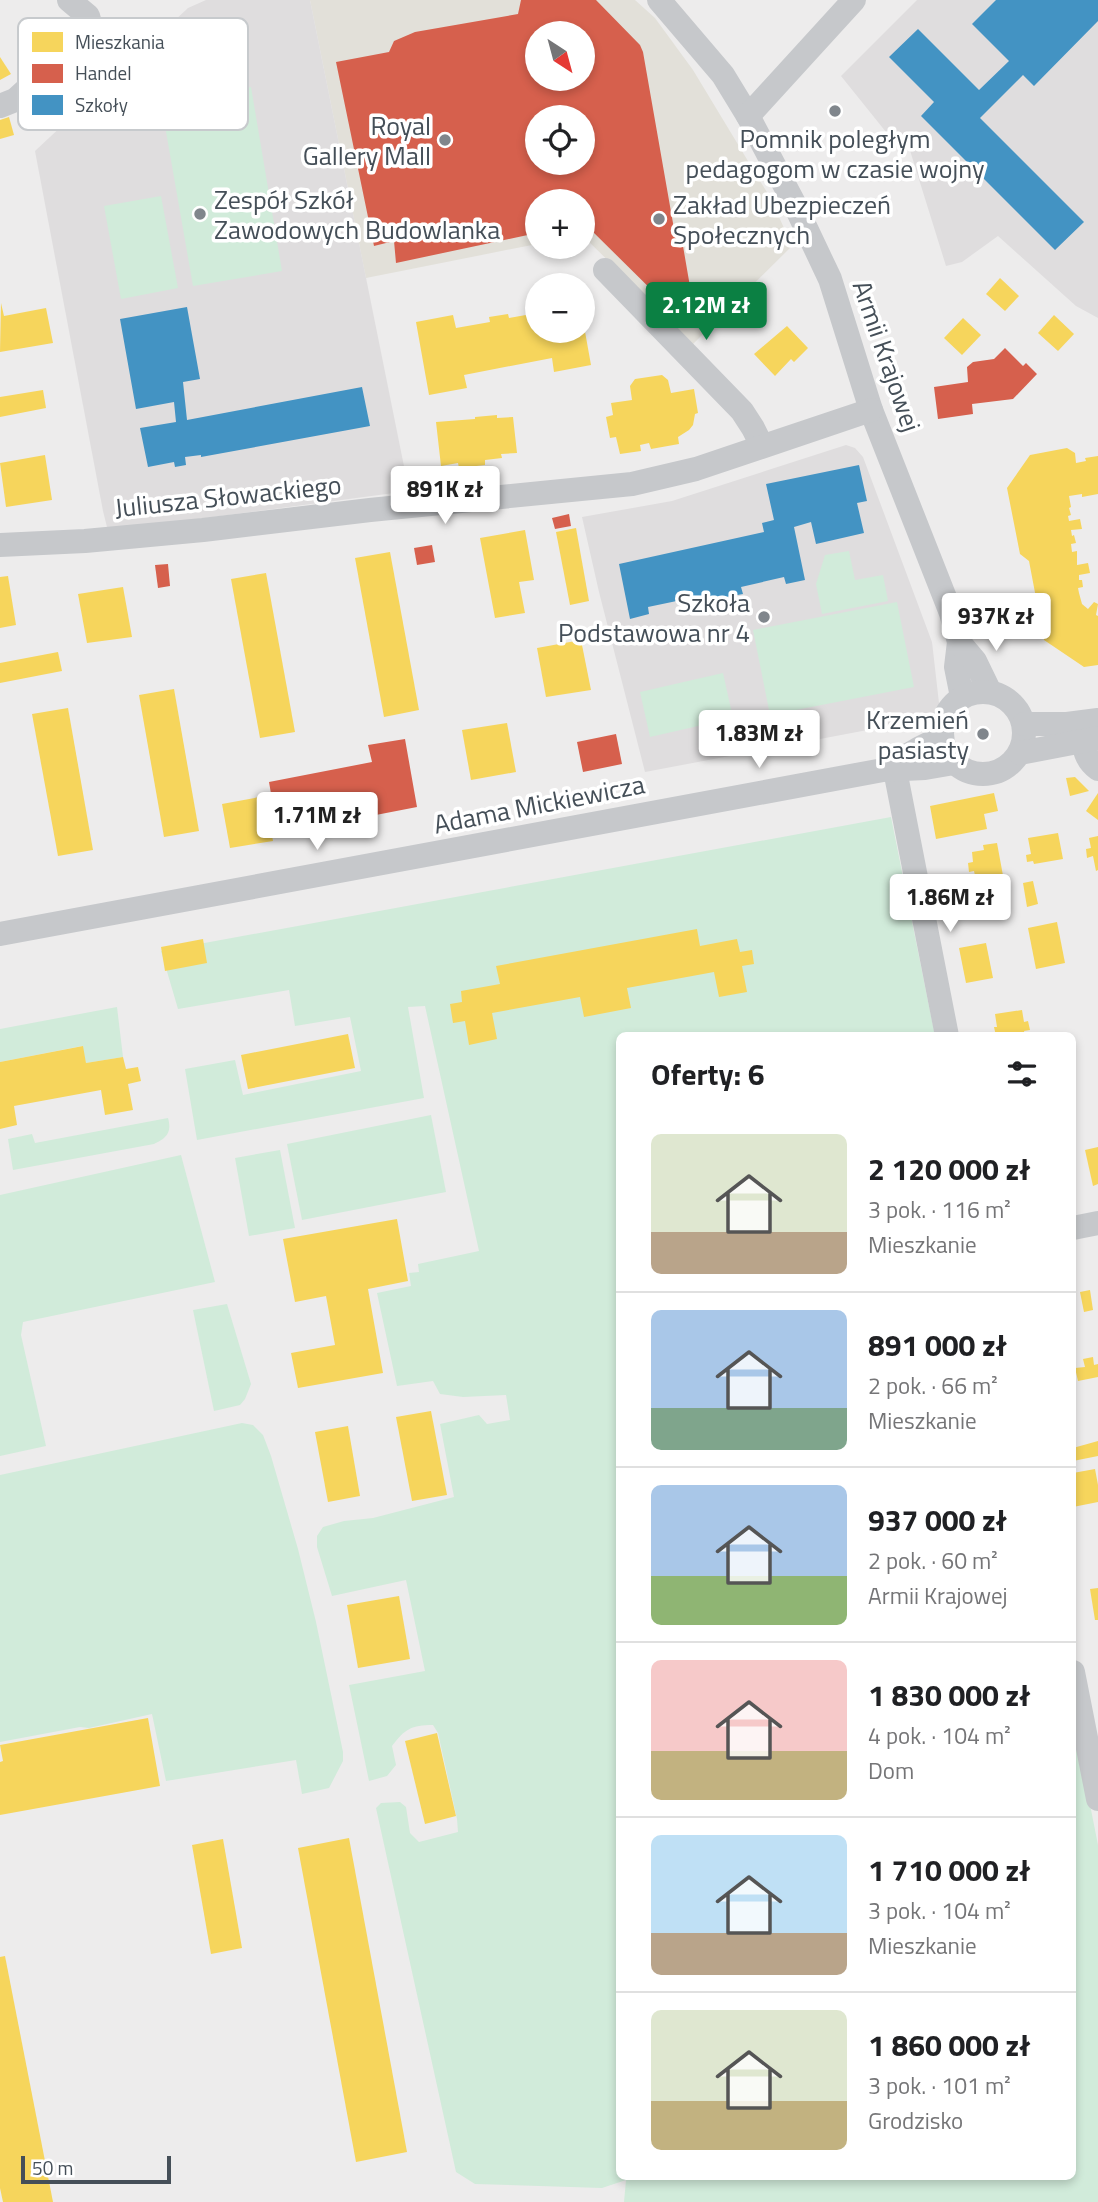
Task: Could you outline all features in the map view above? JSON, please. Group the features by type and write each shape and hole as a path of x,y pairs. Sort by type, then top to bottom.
{"street":[{"path":"69,0 89,18"},
{"name":"Armii Krajowej","path":"659,0 723,75 794,203 830,279 870,410 951,613 959,642 956,667 962,697"},
{"path":"748,116 854,0"},
{"path":"0,106 18,97"},
{"path":"605,270 742,411 762,446"},
{"name":"Juliusza Słowackiego","path":"0,545 85,541 203,530 632,484 696,469 870,410"},
{"name":"Armii Krajowej","path":"959,642 975,661 989,692"},
{"path":"972,692 989,692 1003,696 1019,711 1024,724 1024,743 1013,762 995,773 973,773 954,763 947,754 942,737 943,722 953,704 962,697 972,692"},
{"path":"1024,724 1067,724 1098,720"},
{"name":"Adama Mickiewicza","path":"889,770 918,749 942,737"},
{"path":"1020,753 1091,740"},
{"path":"1091,740 1085,754 1098,769"},
{"name":"Adama Mickiewicza","path":"0,934 889,770 954,763"},
{"path":"889,770 946,1032"},
{"path":"1076,1227 1098,1223"},
{"path":"1076,1687 1098,1800"}],"shaded area":[{"name":"Zespół Szkół Zawodowych Budowlanka","path":"206,0 310,0 409,491 108,531 35,151 57,130 248,130 248,18 177,18 188,8"},
{"name":"Royal Gallery Mall","path":"310,0 635,0 655,18 693,70 771,199 792,246 693,344 595,248 595,189 525,189 525,246 366,278"},
{"path":"917,0 1098,0 1098,318 1076,306 998,236 962,262 946,266 908,144 886,132 841,76"},
{"name":"Szkoła Podstawowa nr 4","path":"846,445 855,448 863,457 932,642 939,703 936,717 645,772 582,517 672,501"}],"green space":[{"path":"251,87 282,271 193,286 166,130 248,130 248,88"},
{"path":"161,196 178,288 121,299 104,206"},
{"path":"849,551 855,580 883,575 888,601 822,614 816,584 825,555"},
{"path":"897,602 914,687 770,715 753,630"},
{"path":"723,673 733,718 650,737 640,692"},
{"path":"891,817 934,1032 616,1032 616,2180 626,2180 602,2188 475,2184 456,2172 376,1808 381,1803 400,1802 406,1807 410,1833 419,1842 458,1832 457,1819 438,1733 433,1725 414,1727 405,1732 392,1746 396,1765 387,1776 369,1781 349,1685 425,1671 406,1580 332,1596 317,1547 317,1536 323,1527 344,1521 373,1518 454,1497 440,1424 479,1415 487,1424 510,1420 506,1395 463,1397 440,1394 433,1381 397,1386 377,1293 411,1286 409,1273 419,1272 418,1264 479,1251 425,1006 408,1007 424,1098 197,1140 185,1069 235,1060 243,1095 361,1071 350,1017 295,1026 289,990 178,1009 161,951"},
{"path":"117,1007 123,1057 86,1063 82,1046 0,1062 0,1029"},
{"path":"431,1115 446,1192 302,1220 287,1144"},
{"path":"168,1118 167,1134 154,1144 13,1170 8,1139 32,1134 35,1143"},
{"path":"280,1150 295,1228 249,1236 235,1158"},
{"path":"181,1155 215,1282 23,1322 21,1335 46,1446 0,1456 0,1195"},
{"path":"227,1304 251,1384 240,1405 214,1411 193,1310"},
{"path":"242,1423 253,1425 263,1435 271,1456 316,1622 343,1752 343,1761 329,1788 302,1794 296,1760 166,1781 152,1714 89,1728 80,1727 0,1742 0,1475"},
{"path":"1076,1734 1098,1845 1098,2202 624,2202 626,2180 1076,2180"}],"building: Mieszkania":[{"path":"0,57 11,74 0,80"},
{"path":"9,117 14,135 0,139 0,120"},
{"path":"1000,278 1019,296 1005,311 986,294"},
{"path":"1,303 4,316 46,308 53,343 0,352"},
{"path":"508,314 509,318 525,315 525,343 587,343 591,365 554,372 552,358 464,375 467,388 429,395 416,322 453,315 456,328 490,322 489,317"},
{"path":"1054,315 1074,334 1058,351 1038,333"},
{"path":"963,318 981,335 962,355 944,338"},
{"path":"787,326 808,348 794,362 791,359 775,376 754,354"},
{"path":"662,375 668,380 671,393 694,389 698,413 695,414 693,425 678,437 679,444 651,449 649,443 640,445 641,451 620,454 616,437 610,438 606,417 613,415 611,403 632,400 630,386 635,379"},
{"path":"43,390 46,408 0,417 0,397"},
{"path":"497,415 497,418 513,417 517,453 501,454 502,458 485,460 485,465 459,468 458,463 441,466 436,422"},
{"path":"1067,448 1075,453 1076,463 1098,456 1098,494 1069,496 1069,521 1080,519 1082,529 1071,530 1076,543 1071,544 1072,552 1077,551 1077,565 1088,563 1090,573 1079,575 1083,587 1078,588 1079,593 1082,604 1088,609 1094,602 1098,604 1098,665 1084,667 1044,640 1029,561 1020,554 1007,488 1030,455"},
{"path":"45,455 52,500 6,507 0,463"},
{"path":"576,528 589,601 570,605 556,532"},
{"path":"525,530 534,580 519,582 525,613 495,618 480,538"},
{"path":"390,552 419,710 384,717 355,558"},
{"path":"266,573 295,732 260,738 231,579"},
{"path":"8,576 16,625 0,628 0,577"},
{"path":"123,587 132,637 87,643 78,594"},
{"path":"581,640 591,690 546,697 537,648"},
{"path":"58,652 62,671 0,683 0,663"},
{"path":"174,689 199,831 164,837 139,695"},
{"path":"68,708 93,850 58,856 32,714"},
{"path":"507,723 516,772 471,780 462,730"},
{"path":"1075,777 1089,791 1070,796 1066,778"},
{"path":"994,793 998,811 984,814 987,829 936,839 930,806"},
{"path":"1098,793 1098,820 1086,811"},
{"path":"265,796 273,841 230,848 222,804"},
{"path":"1058,833 1063,859 1034,864 1033,861 1027,862 1026,855 1031,854 1028,838"},
{"path":"1098,836 1096,871 1093,856 1087,858 1086,849 1091,848 1089,838"},
{"path":"997,843 1004,881 977,885 974,871 969,872 968,863 973,862 972,852 984,850 983,845"},
{"path":"1033,881 1038,904 1027,907 1023,883"},
{"path":"1057,922 1065,963 1036,969 1028,928"},
{"path":"697,929 700,946 737,939 740,952 752,950 754,964 742,966 747,992 719,997 714,972 627,988 631,1008 584,1017 580,997 492,1013 497,1039 469,1045 465,1021 453,1023 450,1004 462,1002 461,991 500,984 496,966"},
{"path":"203,939 207,963 165,971 161,947"},
{"path":"986,943 993,978 966,983 959,948"},
{"path":"1022,1010 1024,1022 1028,1021 1030,1030 995,1032 995,1014"},
{"path":"348,1034 355,1068 248,1089 241,1055"},
{"path":"83,1046 86,1063 123,1057 126,1069 138,1067 141,1081 128,1084 133,1110 105,1115 101,1090 14,1106 17,1125 0,1129 0,1062"},
{"path":"1098,1147 1098,1184 1093,1186 1085,1150"},
{"path":"397,1219 408,1281 368,1289 383,1373 298,1388 291,1353 335,1345 326,1296 295,1302 283,1239"},
{"path":"1090,1290 1093,1310 1084,1312 1080,1292"},
{"path":"1093,1357 1094,1365 1098,1364 1098,1377 1078,1381 1076,1368 1085,1367 1083,1359"},
{"path":"431,1411 447,1495 412,1501 396,1417"},
{"path":"348,1426 360,1496 328,1502 315,1432"},
{"path":"1098,1441 1098,1456 1076,1460 1076,1447"},
{"path":"1095,1469 1098,1502 1076,1506 1076,1472"},
{"path":"1098,1588 1098,1620 1095,1620 1090,1589"},
{"path":"399,1596 410,1659 358,1668 347,1605"},
{"path":"148,1718 160,1786 0,1815 0,1762 3,1761 0,1745"},
{"path":"437,1733 456,1816 425,1824 405,1741"},
{"path":"349,1838 407,2152 356,2162 298,1848"},
{"path":"223,1839 242,1948 211,1954 192,1845"},
{"path":"5,1956 53,2202 3,2202 0,2188 0,1957"}],"building: Handel":[{"name":"Royal Gallery Mall","path":"521,0 596,0 640,45 677,246 683,246 693,304 688,317 678,316 595,234 595,189 525,189 525,236 396,263 394,241 374,246 336,62 389,52 394,41 415,32 518,14"},
{"path":"1005,348 1023,366 1026,363 1037,374 1013,399 972,404 973,414 938,419 934,387 968,382 967,367 973,362 994,359"},
{"path":"569,514 571,526 555,529 552,518"},
{"path":"432,545 435,562 417,565 414,548"},
{"path":"168,564 170,586 158,588 155,565"},
{"path":"616,734 622,764 583,772 577,742"},
{"path":"405,739 417,807 278,834 269,782 372,762 368,745"}],"building: Szkoły":[{"path":"996,0 1098,0 1098,21 1034,86 1023,75 980,118 1084,222 1055,250 921,116 934,102 889,57 918,29 979,90 1009,61 972,24"},
{"path":"187,307 200,379 183,382 187,420 362,387 370,426 201,457 185,457 186,465 175,467 174,462 148,467 140,428 176,422 174,402 136,409 120,319"},
{"path":"859,465 867,501 857,503 864,533 816,544 811,522 794,527 805,580 786,584 784,577 741,587 743,594 714,598 692,605 691,598 648,607 649,614 630,619 619,564 764,532 762,523 774,520 766,484"}],"place":[{"name":"Pomnik poległym pedagogom w czasie wojny","path":"835,111"},
{"name":"Royal Gallery Mall","path":"445,140"},
{"name":"Zespół Szkół Zawodowych Budowlanka","path":"200,214"},
{"name":"Zakład Ubezpieczeń Społecznych","path":"659,219"},
{"name":"Szkoła Podstawowa nr 4","path":"764,617"},
{"name":"Krzemień pasiasty","path":"983,734"}]}
